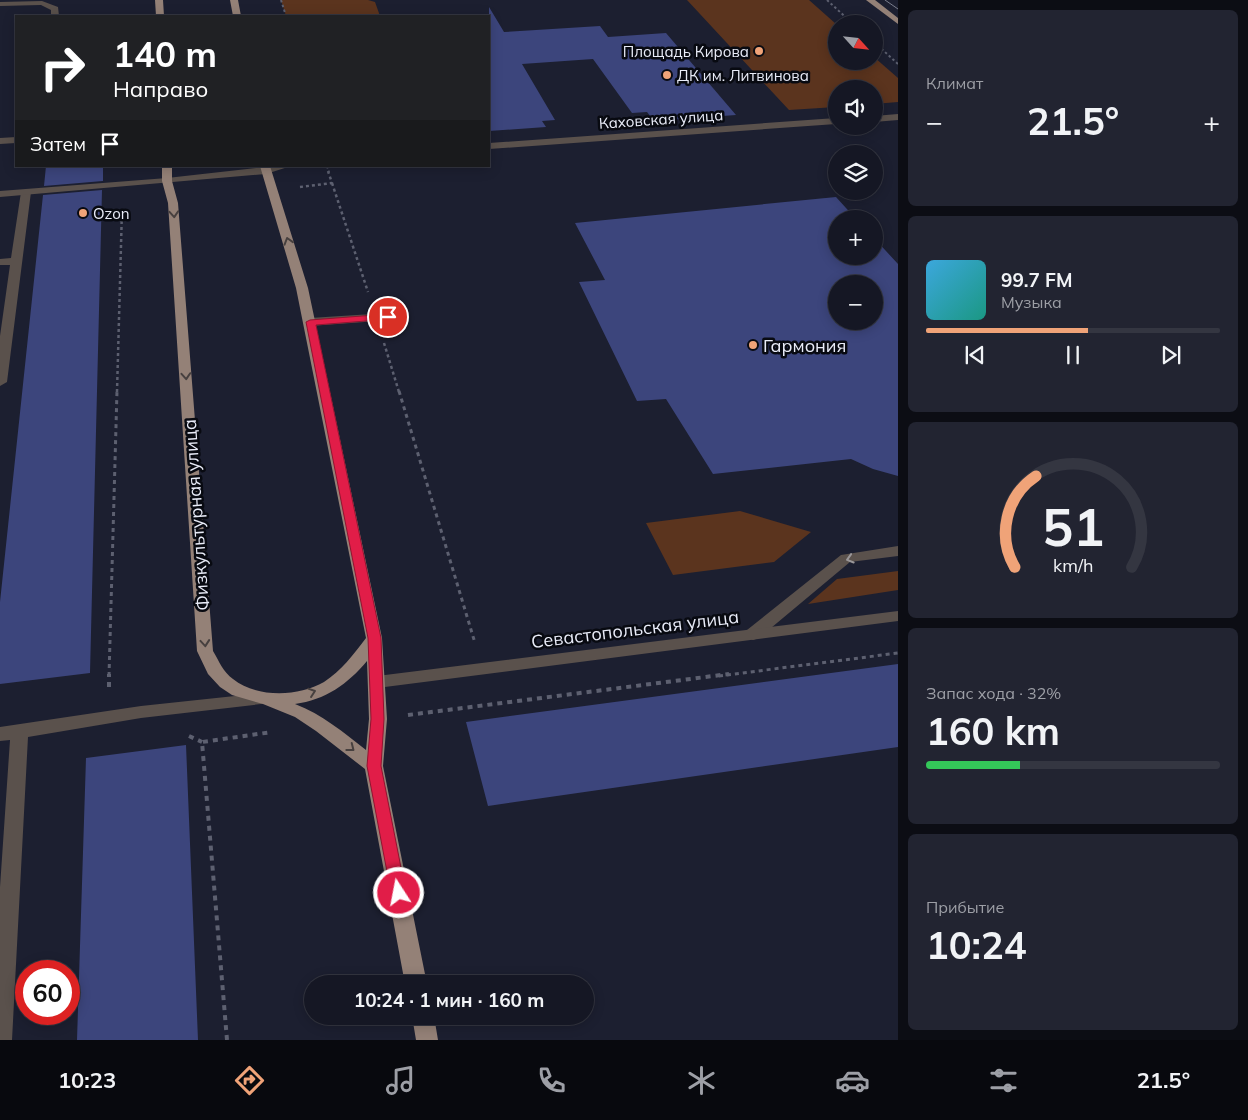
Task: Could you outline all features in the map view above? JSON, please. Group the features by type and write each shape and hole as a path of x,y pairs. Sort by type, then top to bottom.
{"main road":[{"path":"159,0 160,15"},
{"path":"234,0 237,15"},
{"path":"870,0 898,22"},
{"name":"Физкультурная улица","path":"167,167 167,181 173,203 206,651 216,673 237,691 264,699 295,698 327,687 356,664 374,638"},
{"path":"265,169 302,288 310,322 374,638 378,719 374,766 414,975"},
{"path":"264,699 301,713 322,726 374,766"},
{"path":"424,1025 427,1040"}],"street":[{"path":"0,4 42,3 55,9 55,15"},
{"path":"883,118 898,117"},
{"name":"Каховская улица","path":"490,146 828,123"},
{"path":"0,141 15,140"},
{"path":"0,194 167,181 279,167"},
{"path":"0,382 26,192"},
{"path":"0,262 17,261"},
{"path":"310,322 382,317"},
{"path":"752,634 846,558 898,551"},
{"name":"Севастопольская улица","path":"377,682 898,616"},
{"path":"0,734 141,712 264,699"},
{"path":"1,1040 5,901 19,732"}],"path":[{"path":"281,0 286,15"},
{"path":"827,0 843,15"},
{"path":"883,50 898,64"},
{"path":"327,167 382,317 483,668"},
{"path":"272,190 332,183"},
{"path":"173,203 122,208 108,687 141,712 202,742 322,726"},
{"path":"378,719 898,653"},
{"path":"202,742 227,1040"}],"shaded area":[{"path":"281,0 368,0 375,2 380,15 286,15"},
{"path":"687,0 809,0 828,17 828,70 883,70 883,65 898,78 898,102 883,103 883,80 828,80 828,108 789,110"},
{"path":"740,511 811,532 774,562 673,575 646,523"},
{"path":"898,571 898,590 808,604 837,579"}],"building":[{"name":"ДК им. Литвинова","path":"489,7 504,32 600,26 608,37 666,33 736,115 654,121 647,112 632,113 593,59 522,64 555,120 542,121 546,127 490,131"},
{"path":"46,167 103,167 103,181 44,186"},
{"path":"102,190 90,673 0,684 0,602 43,195"},
{"name":"Гармония","path":"828,198 828,200 839,200 848,210 828,210 828,265 883,265 883,248 898,264 898,476 873,469 851,459 713,474 666,399 637,401 579,282 605,280 575,223"},
{"path":"898,664 898,747 488,806 466,722"},
{"path":"186,745 198,1040 77,1040 77,1025 80,1025 80,960 86,758"}],"tram line":[{"path":"885,0 898,9"}],"place":[{"name":"Площадь Кирова","path":"759,51"},
{"name":"ДК им. Литвинова","path":"667,75"},
{"name":"Ozon","path":"83,213"},
{"name":"Гармония","path":"753,345"}],"route":[{"path":"388,317 310,322 374,638 378,719 374,766 399,893"}]}
